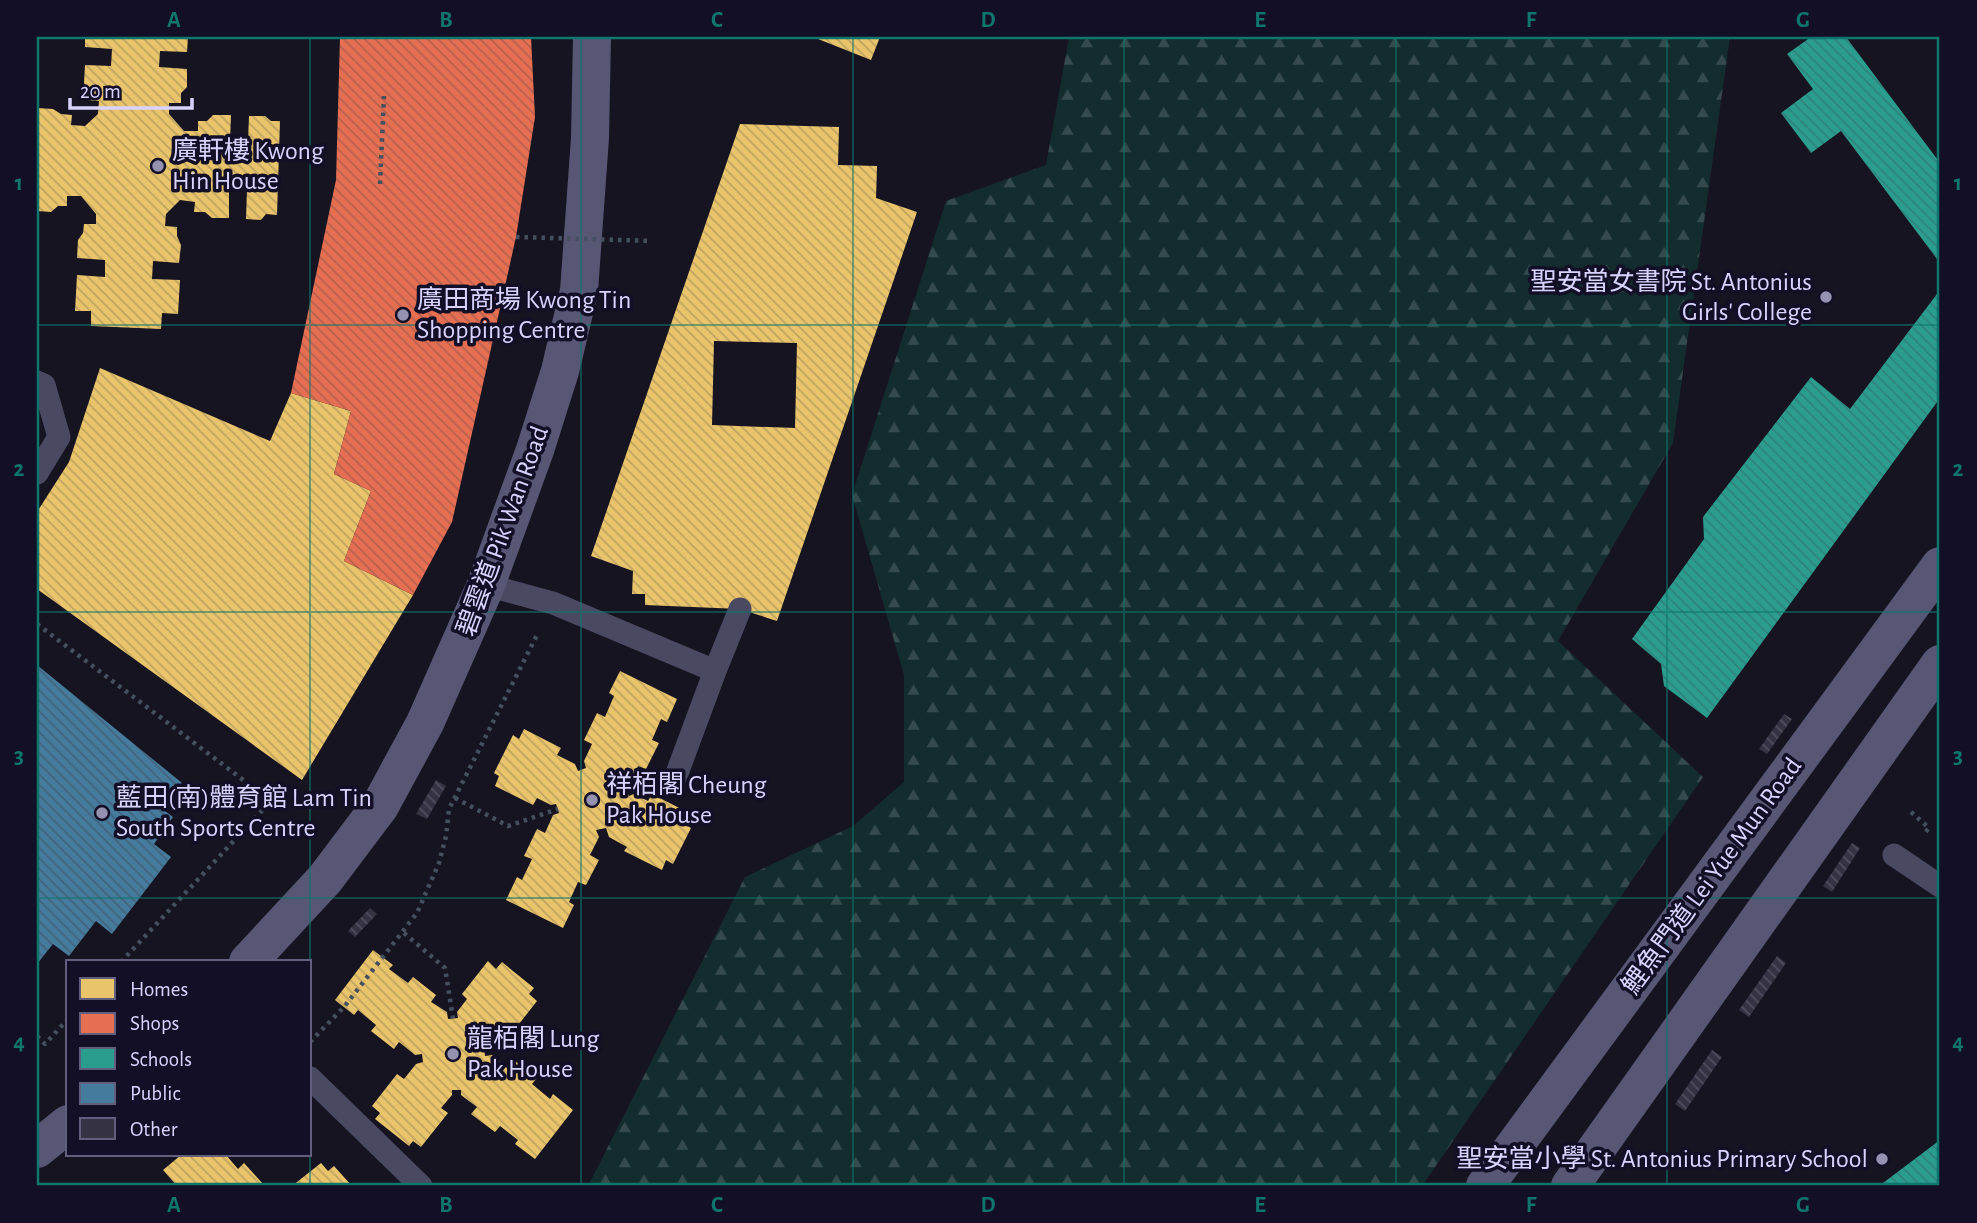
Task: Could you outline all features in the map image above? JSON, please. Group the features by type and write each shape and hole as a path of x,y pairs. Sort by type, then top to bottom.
{"main road":[{"name":"碧雲道 Pik Wan Road","path":"250,960 326,879 380,806 425,723 486,585 535,450 560,371 579,291 590,138 592,37"},
{"name":"鯉魚門道 Lei Yue Mun Road","path":"1485,1186 1940,566"},
{"path":"1570,1186 1940,664"},
{"path":"37,1149 66,1126"}],"lane":[{"path":"37,382 44,385 60,437 37,473"},
{"path":"486,585 553,603 715,671"},
{"path":"676,776 740,608"},
{"path":"1894,855 1940,886"},
{"path":"312,1080 421,1186"}],"path":[{"path":"380,184 384,96"},
{"path":"516,237 652,241"},
{"path":"37,624 271,802 123,960"},
{"path":"312,1040 344,1007 404,933 429,889 446,836 449,808 539,632"},
{"path":"455,798 508,826 558,809"},
{"path":"404,933 445,968 453,1018"},
{"path":"37,1036 45,1044 66,1021"}],"green space":[{"path":"1069,37 1730,37 1673,443 1558,641 1703,777 1422,1186 588,1186 745,877 853,826 904,782 904,675 852,495 946,201 1046,165"}],"building: Homes":[{"name":"廣軒樓 Kwong Hin House","path":"85,37 188,37 187,52 160,51 159,67 187,69 187,87 181,93 181,103 169,103 169,114 184,131 198,131 198,121 207,121 213,115 231,115 230,141 248,142 249,116 265,116 271,121 280,121 277,215 266,214 261,220 246,219 247,190 229,189 229,218 212,218 205,212 194,212 195,202 180,200 166,214 165,226 177,227 181,245 179,263 153,261 152,279 180,280 178,314 162,313 161,329 91,326 91,311 75,311 77,275 105,277 105,260 77,258 78,240 83,233 84,224 96,224 96,214 81,196 67,196 67,206 58,206 51,212 37,211 37,108 53,109 61,114 72,115 71,125 85,126 98,114 99,101 87,100 85,65 111,66 112,49 85,47"},
{"path":"813,37 880,37 871,60"},
{"path":"740,124 839,127 838,165 877,166 876,198 917,212 777,621 740,609 645,605 645,594 632,594 633,571 591,556","holes":["714,341 797,343 795,428 712,425"]},
{"path":"100,368 270,441 291,393 351,411 334,474 371,491 344,561 413,595 302,780 37,589 37,512 69,462"},
{"name":"祥栢閣 Cheung Pak House","path":"620,671 677,699 667,722 661,719 652,740 659,743 646,769 638,766 631,784 624,786 629,796 634,794 648,801 652,794 689,813 685,824 691,828 673,864 666,860 662,870 624,851 627,847 609,837 606,828 596,830 599,837 590,855 599,860 586,885 578,882 569,902 574,905 563,928 506,900 517,877 522,880 532,859 524,856 537,829 545,833 553,815 559,813 556,804 551,805 537,798 533,805 495,786 499,776 494,773 513,735 519,739 524,729 561,748 557,755 575,764 578,771 586,768 584,761 592,744 584,740 597,713 605,717 614,696 609,693"},
{"name":"龍栢閣 Lung Pak House","path":"373,950 393,965 389,969 408,983 413,977 436,995 431,1002 447,1012 448,1019 458,1018 457,1012 467,999 462,994 488,961 496,969 502,962 534,988 529,994 537,1001 512,1033 507,1030 495,1046 484,1046 485,1056 492,1055 507,1068 514,1060 537,1078 532,1084 550,1099 553,1094 573,1110 535,1159 515,1144 518,1140 500,1126 495,1132 471,1114 477,1107 461,1095 461,1090 452,1090 452,1095 441,1108 448,1113 421,1147 413,1141 409,1146 375,1119 380,1113 372,1106 397,1074 404,1079 416,1064 423,1062 422,1054 415,1055 399,1042 394,1049 371,1031 376,1025 358,1010 354,1015 335,1000"},
{"path":"180,1156 227,1156 238,1169 244,1163 264,1185 177,1186 163,1170"},
{"path":"321,1163 328,1171 334,1166 352,1186 292,1186"}],"building: Shops":[{"name":"廣田商場 Kwong Tin Shopping Centre","path":"340,37 531,37 535,117 516,237 452,522 413,595 344,561 371,491 334,474 351,411 291,393 336,180"}],"building: Schools":[{"path":"1811,37 1846,37 1940,163 1940,263 1841,131 1811,153 1781,113 1813,89 1787,54"},
{"path":"1940,290 1940,398 1707,718 1664,686 1661,664 1632,639 1704,539 1703,517 1811,377 1850,409"},
{"path":"1940,1140 1940,1186 1879,1186"}],"building: Public":[{"name":"藍田(南)體育館 Lam Tin South Sports Centre","path":"37,665 182,783 161,808 173,817 154,844 171,857 112,934 96,921 69,956 53,944 37,964"}],"building: Other":[{"path":"1784,714 1792,719 1767,754 1759,749"},
{"path":"436,780 446,786 427,819 416,814"},
{"path":"1852,843 1860,848 1832,892 1823,886"},
{"path":"370,908 377,914 355,937 348,931"},
{"path":"1777,956 1786,963 1749,1017 1739,1010"},
{"path":"1712,1050 1722,1057 1685,1111 1675,1104"}],"place":[{"name":"廣軒樓 Kwong Hin House","path":"158,166"},
{"name":"聖安當女書院 St. Antonius Girls' College","path":"1826,297"},
{"name":"廣田商場 Kwong Tin Shopping Centre","path":"403,315"},
{"name":"祥栢閣 Cheung Pak House","path":"592,800"},
{"name":"藍田(南)體育館 Lam Tin South Sports Centre","path":"102,813"},
{"name":"龍栢閣 Lung Pak House","path":"453,1054"},
{"name":"聖安當小學 St. Antonius Primary School","path":"1882,1159"}]}
